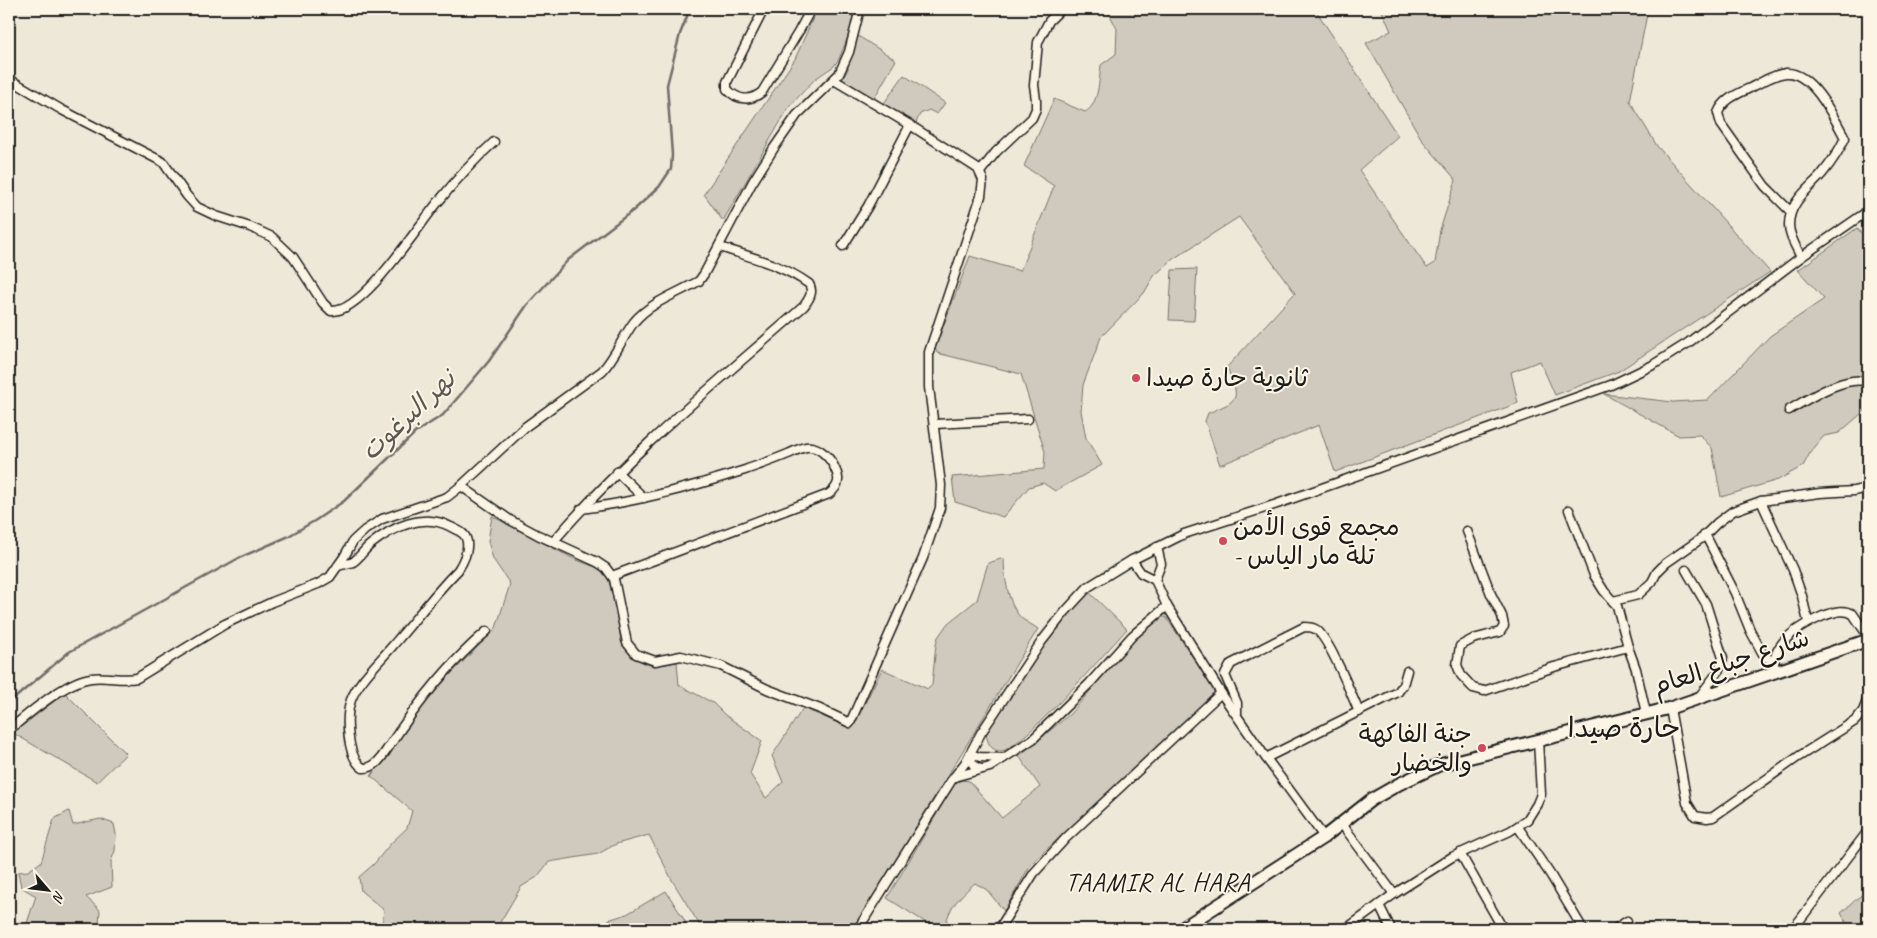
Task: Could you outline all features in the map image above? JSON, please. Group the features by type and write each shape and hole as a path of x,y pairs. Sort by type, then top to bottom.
{"main road":[{"name":"شارع جباع العام","path":"1181,929 1324,836 1371,800 1439,765 1670,708 1774,667 1868,640"}],"street":[{"path":"764,9 727,82 727,89 731,94 744,99 756,97 762,92 799,32 810,9"},
{"path":"9,730 50,698 72,684 88,678 103,677 124,680 137,678 226,624 330,577 353,541 365,530 382,519 447,497 525,427 602,371 612,360 633,323 641,315 698,281 712,262 752,183 797,115 813,97 834,80 846,62 860,9"},
{"path":"980,172 996,152 1032,118 1036,109 1034,86 1038,42 1049,21 1061,9"},
{"path":"1791,212 1765,186 1721,124 1718,113 1727,100 1774,76 1786,73 1795,74 1806,79 1832,113 1846,138 1823,172 1799,199 1791,212 1789,225 1791,235 1801,257"},
{"path":"9,79 62,110 163,162 187,196 198,207 216,216 250,226 272,237 293,257 328,310 335,312 347,307 367,291 408,244 437,203 476,158 494,142"},
{"path":"461,486 510,520 606,568 612,576 617,589 627,643 636,654 655,661 681,656 721,666 767,689 820,708 850,722 923,558 940,508 941,484 929,387 929,352 981,196 983,180 980,172 910,125 834,80"},
{"path":"843,246 868,206 910,125"},
{"path":"858,929 978,739 1042,642 1065,612 1088,587 1132,560 1184,534 1277,504 1611,385 1653,365 1688,343 1801,257 1868,211"},
{"path":"553,542 581,509 617,472 804,306 810,297 812,292 809,284 793,274 720,247"},
{"path":"1789,410 1844,382 1862,380 1868,382"},
{"path":"935,424 1028,419"},
{"path":"581,509 644,498 742,471 806,447 817,449 823,453 838,475 836,489 829,494 612,576"},
{"path":"617,472 644,498"},
{"path":"1613,601 1638,595 1646,589 1666,563 1734,511 1761,501 1868,488"},
{"path":"1761,501 1793,570 1808,622"},
{"path":"1569,510 1594,575 1604,591 1617,606 1628,648 1636,669 1646,713"},
{"path":"338,566 353,562 370,545 384,535 412,522 431,520 448,525 464,535 467,540 465,555 458,570 366,677 351,700 348,732 355,762 363,768 369,768 381,758 409,716 436,683 472,644 487,631"},
{"path":"1466,531 1504,623 1503,629 1500,632 1473,639 1460,646 1457,664 1461,675 1473,688 1489,690 1554,667 1628,648"},
{"path":"1705,534 1735,593 1750,630 1764,656 1774,667"},
{"path":"1155,580 1161,564 1157,547"},
{"path":"1132,560 1141,573 1155,580 1167,606 1221,693 1324,836"},
{"path":"1686,570 1706,604 1723,658 1718,672 1699,697"},
{"path":"954,777 990,767 1018,751 1033,739 1090,683 1132,636 1167,606"},
{"path":"1774,667 1774,656 1788,636 1808,622 1839,611 1853,614 1868,636"},
{"path":"1237,714 1237,703 1225,676 1231,664 1304,627 1316,629 1321,634 1334,657 1359,712"},
{"path":"1266,758 1398,692 1403,685 1407,671"},
{"path":"999,929 1034,872 1060,845 1221,693"},
{"path":"1670,708 1687,804 1695,816 1707,818 1713,817 1798,757 1855,721 1863,711 1868,698"},
{"path":"978,739 981,750 989,757"},
{"path":"1346,929 1394,894 1460,853 1518,827 1532,814 1541,794 1538,740"},
{"path":"970,754 1003,758"},
{"path":"970,754 971,762 981,769"},
{"path":"1342,823 1394,894"},
{"path":"1518,827 1550,874 1583,929"},
{"path":"1792,929 1868,831"},
{"path":"1460,853 1503,929"},
{"path":"1379,905 1391,929"},
{"path":"1615,929 1626,921"}],"shaded area":[{"path":"817,9 854,9 851,29 839,59 834,66 815,79 789,107 723,221 704,194 795,59"},
{"path":"1107,9 1315,9 1398,136 1359,170 1427,268 1435,263 1440,230 1456,180 1422,140 1366,43 1391,31 1381,9 1648,9 1630,101 1657,146 1770,272 1619,371 1555,395 1540,361 1511,372 1518,403 1335,472 1319,425 1220,465 1205,421 1208,413 1227,405 1235,397 1234,386 1227,367 1295,293 1239,217 1173,259 1154,276 1144,293 1101,337 1083,385 1081,411 1086,438 1102,465 1055,491 1043,483 1029,487 1003,517 955,502 952,477 1044,469 1045,452 1021,374 937,353 935,348 970,256 1020,271 1054,186 1024,166 1054,99 1085,112 1093,104 1098,91 1101,65 1116,54 1117,29"},
{"path":"858,36 896,60 873,100 842,80 848,69 848,62"},
{"path":"904,75 945,103 937,114 929,110 920,114 915,125 882,106"},
{"path":"1857,228 1868,241 1868,408 1839,433 1824,436 1810,453 1803,466 1778,480 1721,497 1712,448 1700,435 1679,436 1604,394 1673,402 1708,400 1770,336 1824,299 1798,270"},
{"path":"1197,269 1194,321 1169,320 1172,270"},
{"path":"492,516 574,559 598,568 607,576 616,602 621,642 642,662 653,666 677,662 679,685 713,703 725,715 762,741 750,774 766,798 783,782 772,756 803,708 852,729 882,669 928,689 932,685 938,637 948,623 977,600 988,563 1004,558 1006,581 1013,606 1021,618 1038,629 853,929 702,929 672,880 649,835 616,844 598,854 549,862 537,877 521,887 496,929 386,929 382,926 384,910 361,891 359,877 374,864 391,843 407,828 412,811 371,776 412,719 446,679 496,628 510,584 493,559 488,541"},
{"path":"1089,592 1127,629 1028,733 1002,751 995,750 987,740 986,733 1049,637"},
{"path":"1161,617 1166,617 1211,684 1215,692 1214,697 1031,864 1004,911 987,890 975,883 952,909 945,929 936,929 887,898 955,783 962,780 969,781 1002,818 1040,787 1019,756 1070,714 1137,637"},
{"path":"65,693 126,754 97,782 13,733"},
{"path":"69,811 73,825 100,819 114,824 116,834 115,851 111,861 112,887 86,897 100,910 99,923 96,929 25,929 36,896 21,887 18,872 28,871 41,862 54,819"},
{"path":"1868,889 1868,929 1850,929 1841,913"},
{"path":"666,891 690,929 609,929 608,920 627,914"}],"waterway":[{"name":"نهر البرغوت","path":"9,703 69,652 239,558 287,537 316,520 344,501 416,432 443,415 489,361 527,305 568,260 635,209 659,187 671,169 672,155 667,85 680,34 690,9"}],"place":[{"name":"ثانوية حارة صيدا","path":"1136,378"},
{"name":"مجمع قوى الأمن - تلة مار الياس","path":"1223,541"},
{"name":"جنة الفاكهة والخضار","path":"1482,748"}],"district":[{"name":"حارة صيدا","path":"1624,727"},
{"name":"TAAMIR AL HARA","path":"1158,882"}]}
